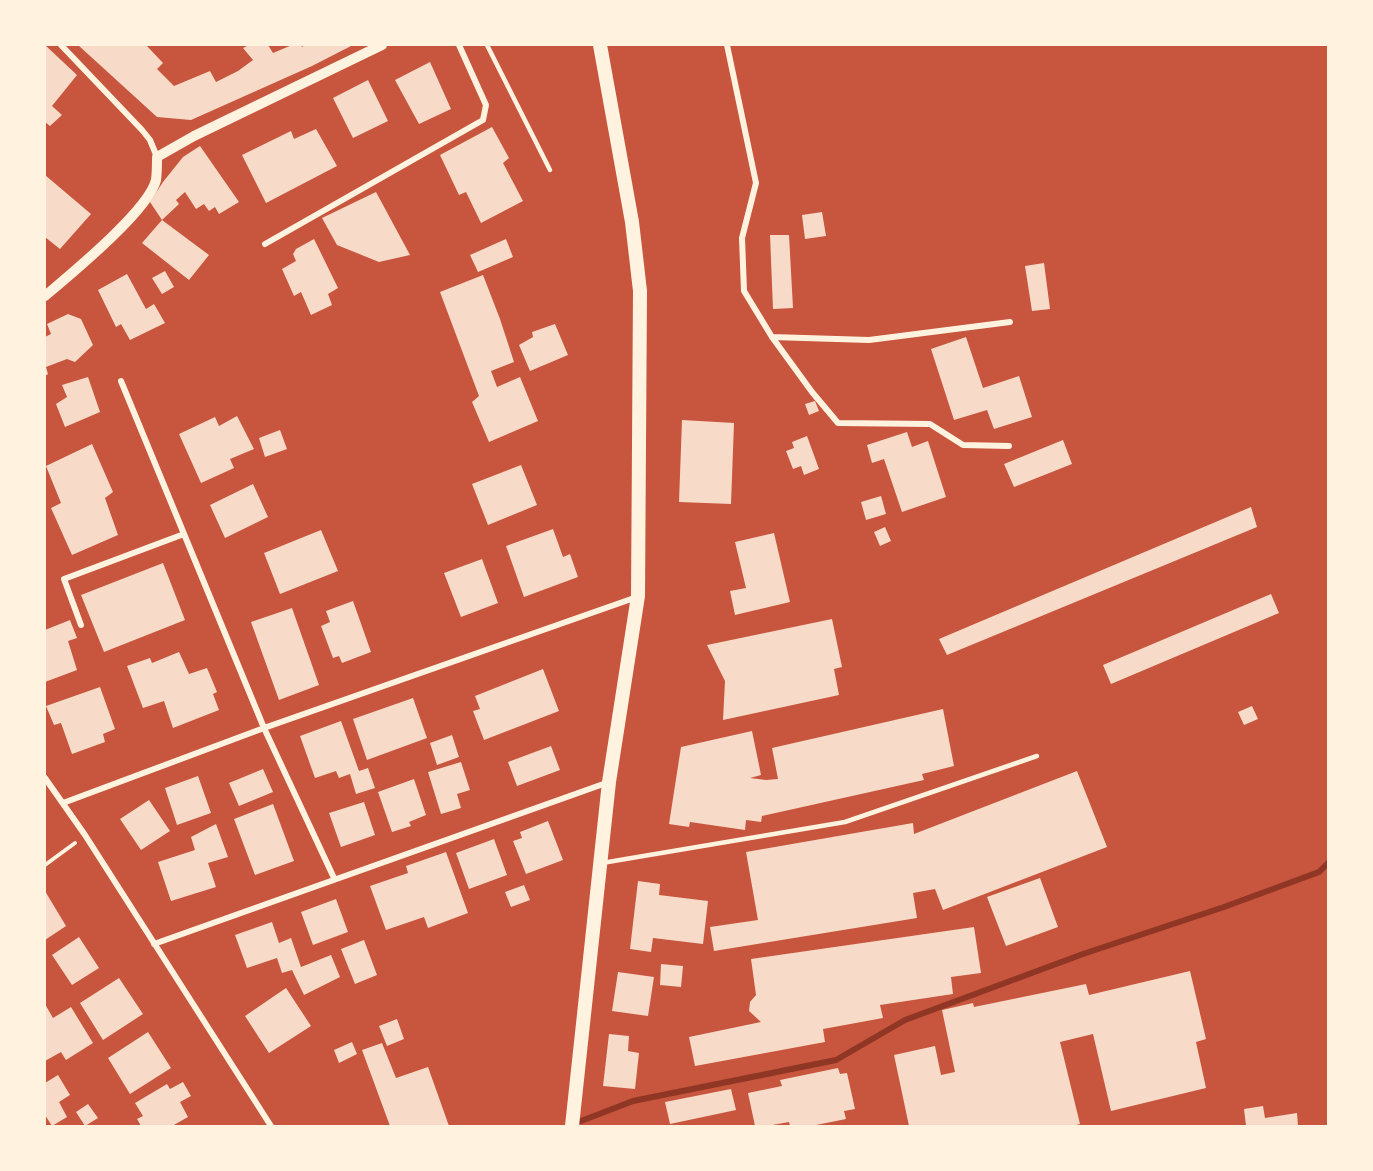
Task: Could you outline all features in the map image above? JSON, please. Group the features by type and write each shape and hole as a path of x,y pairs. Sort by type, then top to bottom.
{"main road":[{"path":"572,1126 609,782 638,596 640,291 632,222 600,45"}],"street":[{"path":"45,296 122,226 142,204 156,179 157,157 150,140 61,45"},
{"path":"157,157 194,136 382,45"},
{"path":"265,244 483,120 486,105 459,45"},
{"path":"727,45 756,183 742,238 744,291 772,337 838,423 930,424 963,446 1009,446"},
{"path":"772,337 869,340 1010,322"},
{"path":"121,381 264,728 334,879"},
{"path":"81,625 64,579 184,534"},
{"path":"63,803 264,728 638,596"},
{"path":"45,778 85,835 272,1126"},
{"path":"154,944 609,782"}],"lane":[{"path":"487,45 550,170"},
{"path":"601,863 844,822 1037,756"}],"path":[{"path":"45,865 85,835"}],"building":[{"path":"45,45 77,75 52,106 62,115 50,126 45,122"},
{"path":"78,45 146,45 163,63 157,69 174,86 210,71 216,82 238,71 253,60 243,48 249,45 268,45 273,53 292,45 302,47 305,45 353,45 312,66 191,120 157,117"},
{"path":"430,62 451,109 419,124 395,80"},
{"path":"368,80 388,121 353,138 333,98"},
{"path":"492,127 509,158 503,163 523,201 481,223 466,192 459,195 440,155"},
{"path":"316,129 337,166 266,203 242,155 291,131 294,139"},
{"path":"200,146 239,202 219,214 215,207 209,211 204,204 196,209 185,192 176,200 179,204 162,220 150,202 183,157"},
{"path":"45,175 91,214 60,249 45,237"},
{"path":"376,192 410,255 379,262 337,245 322,218"},
{"path":"822,212 826,236 805,239 802,215"},
{"path":"162,220 209,255 189,280 142,243"},
{"path":"770,235 789,235 793,308 773,309"},
{"path":"314,239 338,288 328,294 332,305 311,315 301,292 294,296 282,269 296,261 293,254 296,249"},
{"path":"506,239 513,257 478,272 470,255"},
{"path":"1044,263 1050,309 1032,311 1025,266"},
{"path":"165,271 174,287 162,294 152,278"},
{"path":"127,274 146,309 154,304 165,323 130,340 121,324 116,327 98,290"},
{"path":"483,275 514,362 491,371 497,387 520,377 538,421 489,442 472,402 479,396 440,292"},
{"path":"68,314 81,319 93,345 75,362 67,359 46,367 48,374 45,376 45,337 51,334 47,324"},
{"path":"555,324 568,355 530,371 519,345 533,337 532,332"},
{"path":"966,337 983,388 1019,376 1032,417 994,429 987,410 954,420 931,349"},
{"path":"88,377 100,412 65,427 56,404 67,397 62,385"},
{"path":"815,401 819,411 809,415 805,404"},
{"path":"237,416 254,449 230,459 234,468 201,483 179,434 215,417 219,426"},
{"path":"682,420 734,423 731,504 679,502"},
{"path":"280,430 287,449 265,457 259,438"},
{"path":"907,432 912,447 928,441 946,497 902,512 884,459 872,463 867,445"},
{"path":"807,436 819,469 804,475 801,466 793,469 786,451 794,448 792,442"},
{"path":"1063,440 1072,464 1014,487 1004,464"},
{"path":"92,444 113,492 105,498 118,535 72,555 51,508 61,503 46,466"},
{"path":"521,465 537,505 488,525 472,484"},
{"path":"253,484 268,517 225,538 210,505"},
{"path":"881,496 886,514 866,520 861,502"},
{"path":"1251,507 1257,527 947,655 939,639"},
{"path":"885,527 891,541 880,546 874,532"},
{"path":"553,529 563,557 570,554 578,577 524,597 506,546"},
{"path":"321,530 338,571 280,594 264,553"},
{"path":"774,533 790,602 735,615 730,591 746,588 735,542"},
{"path":"482,559 498,603 461,617 444,573"},
{"path":"163,563 185,620 104,652 81,595"},
{"path":"1271,594 1279,613 1111,684 1103,665"},
{"path":"353,601 371,652 342,663 339,656 333,658 321,626 330,622 326,611"},
{"path":"292,608 319,685 279,700 251,622"},
{"path":"832,619 842,667 834,669 839,695 723,720 725,681 707,645"},
{"path":"70,620 77,638 68,641 77,670 45,682 45,630"},
{"path":"179,652 189,674 207,668 217,692 213,694 219,710 173,728 164,701 143,708 127,666 150,658 152,663"},
{"path":"543,669 559,711 484,740 473,711 480,709 475,696"},
{"path":"100,687 115,729 103,734 105,742 72,754 61,723 54,725 46,706"},
{"path":"413,698 427,738 367,760 353,719"},
{"path":"1252,706 1258,719 1244,725 1238,712"},
{"path":"943,709 954,766 922,774 924,780 762,816 761,822 746,820 745,830 690,822 689,827 669,824 681,747 752,731 761,775 750,778 778,779 772,748"},
{"path":"341,721 359,771 368,768 375,788 356,794 350,774 339,778 336,771 315,778 300,736"},
{"path":"452,735 459,757 437,765 430,743"},
{"path":"551,746 560,770 517,786 508,762"},
{"path":"461,762 470,790 457,794 461,808 441,814 428,772"},
{"path":"263,769 273,792 239,806 229,783"},
{"path":"1077,771 1107,847 943,910 935,889 913,893 917,918 714,951 710,927 758,920 746,852 913,823 914,834"},
{"path":"198,776 211,813 177,825 165,788"},
{"path":"414,779 426,815 409,822 411,826 392,832 378,792"},
{"path":"149,800 170,831 141,850 120,819"},
{"path":"364,802 375,835 341,847 329,813"},
{"path":"273,804 294,861 255,875 234,819"},
{"path":"548,821 563,860 526,874 513,841 522,838 520,832"},
{"path":"216,824 228,857 208,863 216,887 171,901 158,862 195,850 191,837"},
{"path":"494,839 507,875 469,889 456,853"},
{"path":"446,852 468,913 428,928 424,917 386,930 370,886 408,873 406,866"},
{"path":"1040,878 1058,927 1006,946 987,897"},
{"path":"638,881 660,884 659,895 708,901 703,944 653,938 651,952 630,949"},
{"path":"524,885 530,900 511,907 505,892"},
{"path":"45,891 66,926 45,940"},
{"path":"336,899 348,932 313,945 301,912"},
{"path":"272,922 279,943 291,938 301,967 331,955 340,977 304,995 292,970 282,973 277,958 247,968 235,935"},
{"path":"974,927 981,973 951,977 953,994 880,1005 883,1018 823,1029 825,1042 695,1066 689,1037 761,1022 749,1011 750,1002 756,995 751,959"},
{"path":"79,937 99,968 72,985 52,955"},
{"path":"364,940 377,975 355,984 341,949"},
{"path":"661,964 683,966 681,987 660,985"},
{"path":"1190,971 1206,1039 1196,1042 1206,1088 1111,1111 1093,1034 1060,1042 1080,1124 1072,1126 909,1126 894,1055 935,1046 941,1075 955,1072 942,1010 973,1003 974,1007 1086,984 1089,995"},
{"path":"618,972 654,977 648,1016 612,1011"},
{"path":"119,978 143,1014 103,1040 80,1003"},
{"path":"286,988 311,1026 269,1053 245,1016"},
{"path":"45,1004 53,1018 71,1007 93,1043 66,1060 61,1052 45,1061"},
{"path":"397,1019 404,1039 387,1046 379,1026"},
{"path":"148,1032 171,1068 130,1094 108,1058"},
{"path":"609,1034 629,1036 628,1051 639,1053 635,1089 603,1086"},
{"path":"352,1042 357,1054 339,1063 334,1050"},
{"path":"382,1043 396,1078 428,1067 449,1126 390,1126 362,1050"},
{"path":"838,1068 840,1074 847,1073 855,1109 844,1111 846,1119 811,1126 790,1126 789,1122 755,1126 748,1093 782,1086 780,1080"},
{"path":"58,1075 70,1095 59,1102 67,1117 52,1126 45,1115 45,1083"},
{"path":"183,1082 191,1096 180,1102 188,1117 172,1126 141,1126 137,1119 143,1116 135,1103 167,1084 170,1089"},
{"path":"731,1089 736,1110 670,1124 665,1102"},
{"path":"88,1104 98,1118 85,1126 76,1112"},
{"path":"1263,1106 1265,1118 1297,1113 1298,1126 1246,1126 1244,1109"}],"waterway":[{"path":"581,1121 633,1101 836,1060 905,1020 1083,954 1224,907 1319,872 1328,863"}]}
